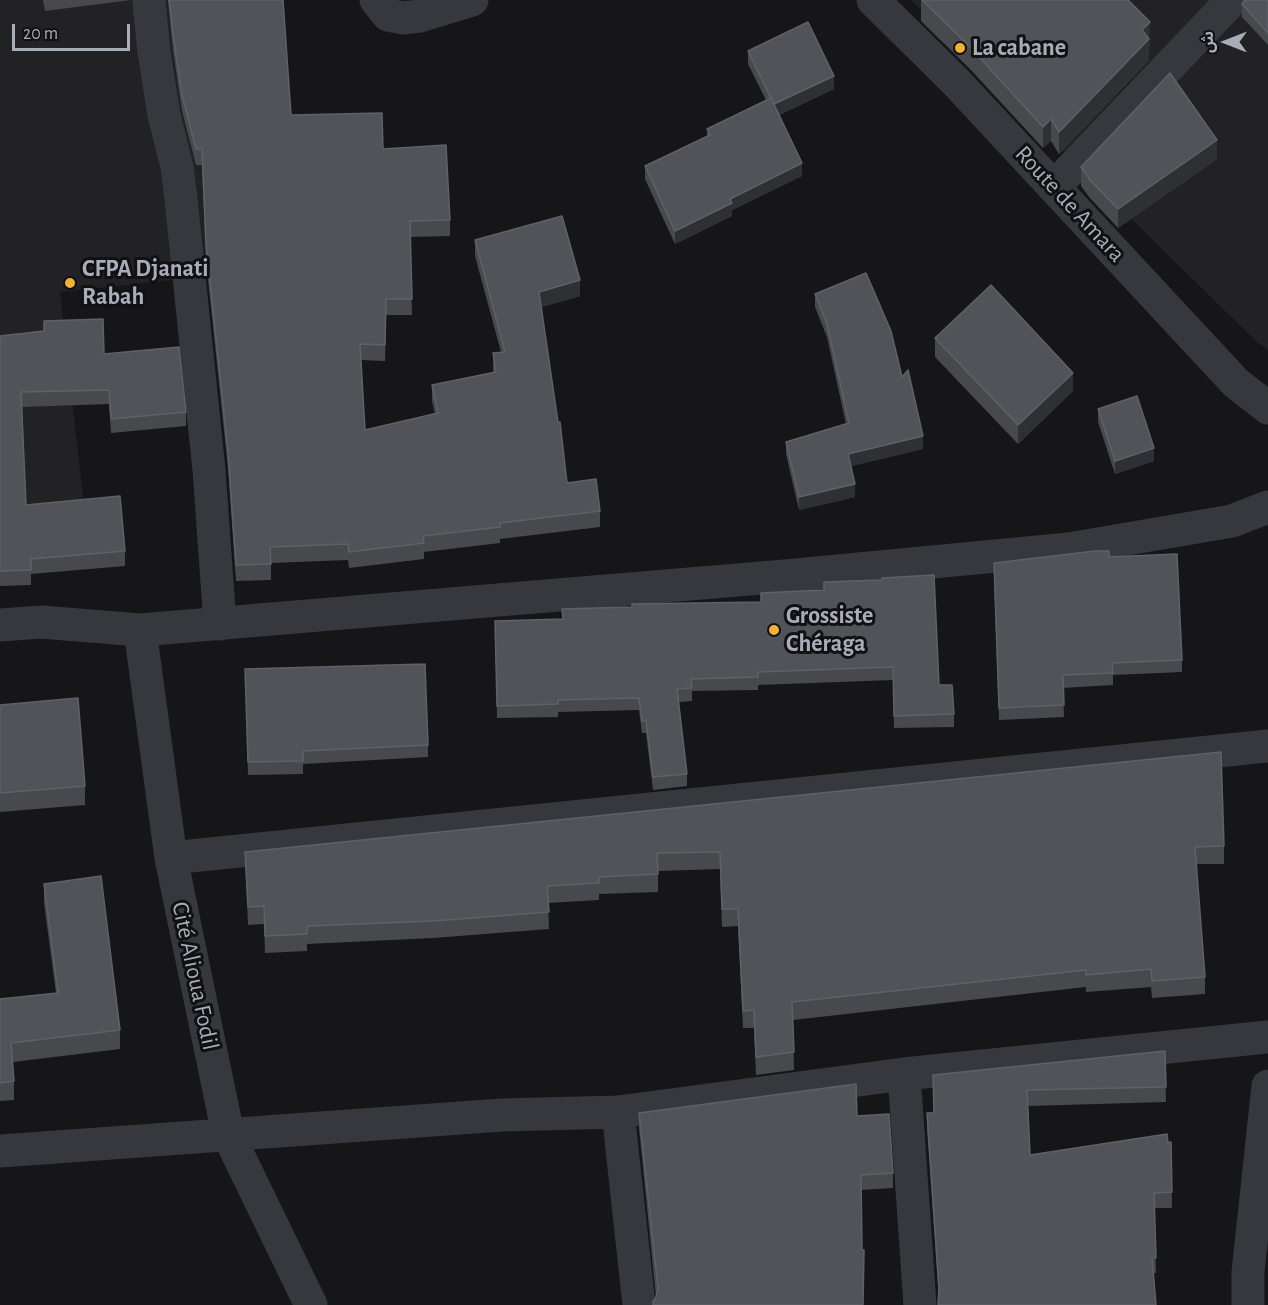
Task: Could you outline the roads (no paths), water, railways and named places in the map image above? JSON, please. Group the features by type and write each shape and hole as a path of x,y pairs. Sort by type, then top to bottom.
{"street":[{"path":"376,0 388,15 403,18 420,16 472,0"},
{"name":"Route de Amara","path":"873,0 956,82 1236,383 1268,408"},
{"path":"1054,187 1232,0"},
{"path":"149,2 164,115 177,167 181,199 209,470 220,624"},
{"path":"0,625 41,622 140,630 785,576 1069,549 1232,521 1268,507"},
{"name":"Cité Alioua Fodil","path":"140,630 171,858 228,1134 311,1305"},
{"path":"171,858 1268,746"},
{"path":"0,1151 502,1114 618,1112 904,1074 1268,1037"},
{"path":"904,1074 920,1305"},
{"path":"1248,1305 1248,1272 1262,1208 1268,1086"},
{"path":"618,1112 639,1305"}],"place":[{"name":"La cabane","path":"960,48"},
{"name":"CFPA Djanati Rabah","path":"70,283"},
{"name":"Grossiste Chéraga","path":"774,630"}]}
